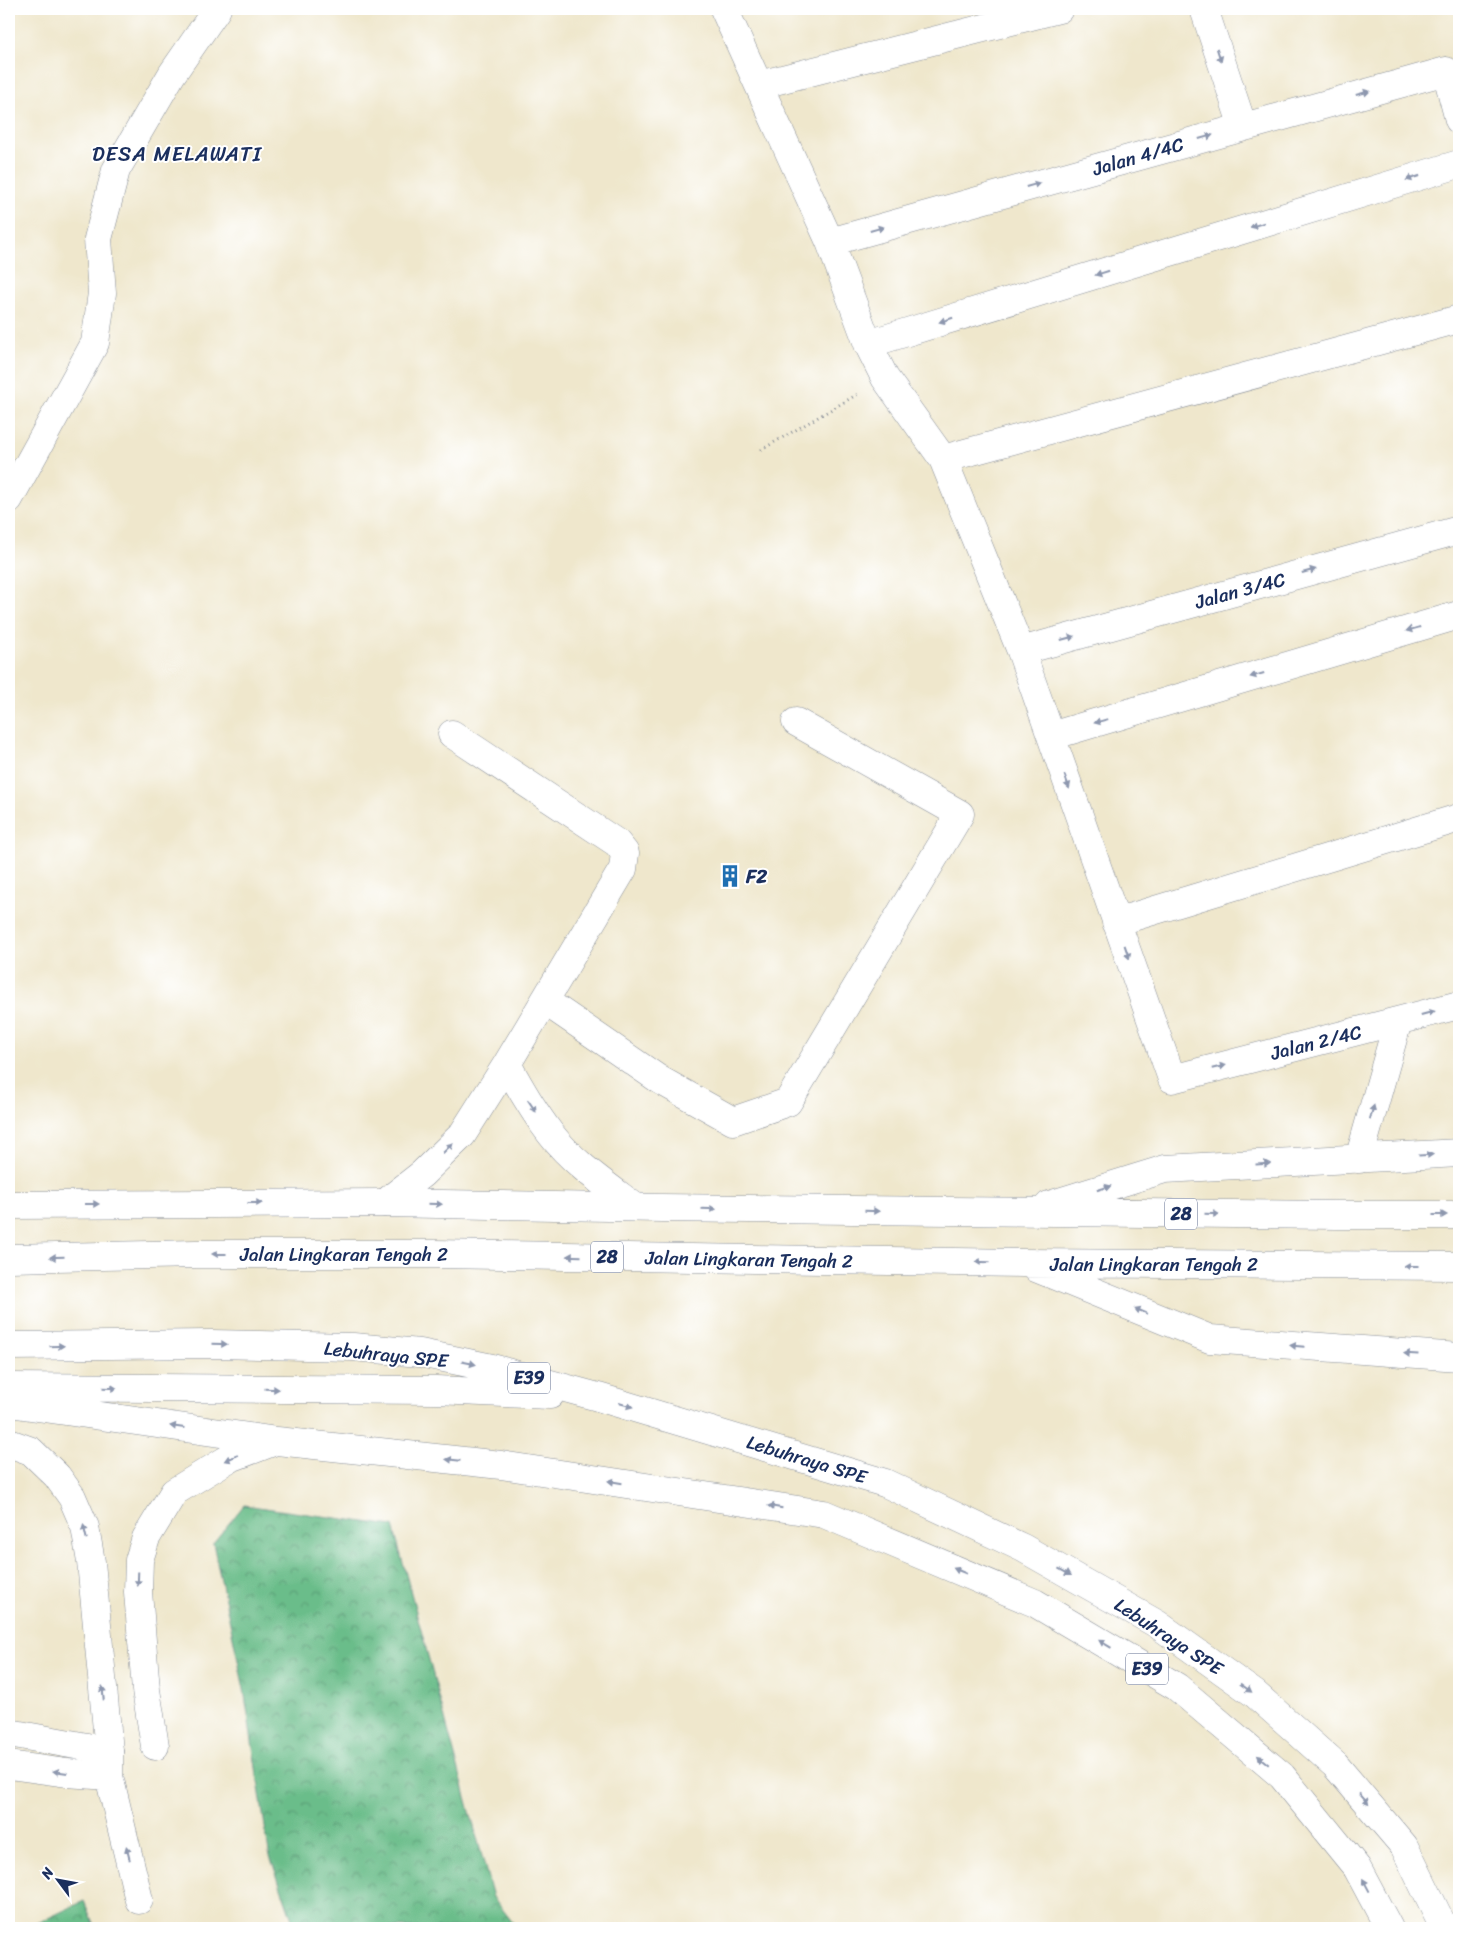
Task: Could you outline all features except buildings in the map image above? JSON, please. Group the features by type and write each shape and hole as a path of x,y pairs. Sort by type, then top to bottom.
{"main road":[{"path":"9,499 95,343 102,293 98,239 116,170 172,74 217,9"},
{"path":"724,9 830,242 868,344 885,378 944,458 1020,651 1116,922 1459,818"},
{"path":"759,85 1059,9"},
{"path":"1204,9 1243,126"},
{"path":"1452,63 1459,120"},
{"name":"Jalan 4/4C","path":"830,242 1243,126 1452,63"},
{"path":"868,344 1459,164"},
{"path":"944,458 1459,320"},
{"name":"Jalan 3/4C","path":"1020,651 1459,530"},
{"path":"1051,736 1459,616"},
{"path":"545,1001 660,1080 733,1121 788,1102 960,814 796,722"},
{"path":"385,1203 422,1174 462,1135 507,1064 623,869 625,853 617,843 452,734"},
{"name":"Jalan 2/4C","path":"1116,922 1172,1079 1459,1005"},
{"path":"1359,1159 1398,1021"},
{"path":"507,1064 521,1090 551,1134 582,1166 635,1207"},
{"path":"1024,1212 1164,1169 1459,1154"},
{"name":"28","path":"9,1205 385,1203 1338,1216 1459,1215"},
{"name":"Jalan Lingkaran Tengah 2","path":"9,1258 196,1254 434,1254 1459,1266"},
{"path":"1023,1262 1210,1339 1459,1357"},
{"name":"Lebuhraya SPE","path":"9,1346 211,1344 353,1347 410,1352 492,1368 598,1397 885,1483 1022,1548 1157,1624 1255,1694 1334,1765 1404,1846 1444,1928"},
{"path":"9,1387 436,1390 598,1397"},
{"name":"Lebuhraya SPE","path":"9,1403 277,1441 501,1465 824,1514 1035,1603 1177,1686 1282,1776 1357,1868 1389,1928"},
{"path":"155,1746 146,1690 138,1592 139,1560 146,1538 174,1492 228,1459 277,1441"},
{"path":"9,1443 31,1451 57,1476 72,1497 85,1527 109,1764 139,1900"},
{"path":"9,1733 109,1764"},
{"path":"9,1765 67,1773 109,1764"}],"path":[{"path":"761,450 885,378"}],"green space":[{"path":"244,1505 393,1526 493,1897 517,1928 295,1928 269,1853 244,1689 213,1543"},
{"path":"84,1901 95,1928 27,1928"}],"place":[{"name":"F2","path":"730,876"}],"district":[{"name":"DESA MELAWATI","path":"177,154"}]}
